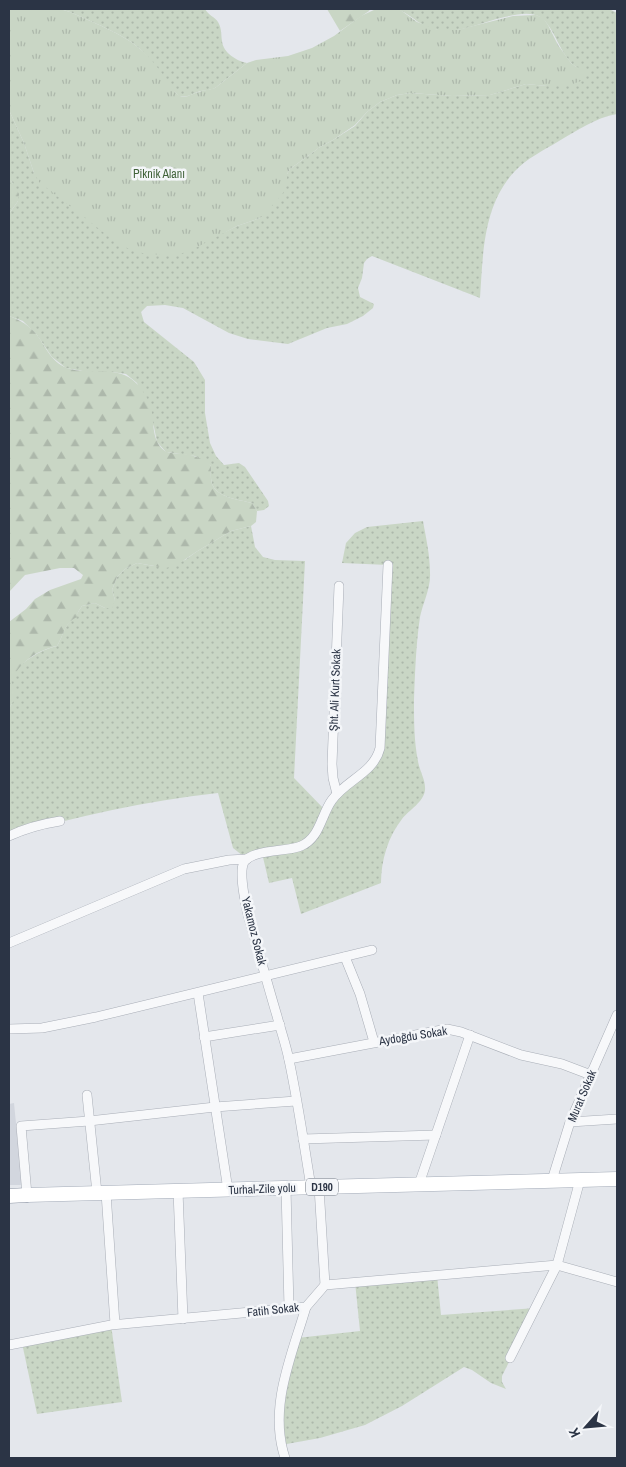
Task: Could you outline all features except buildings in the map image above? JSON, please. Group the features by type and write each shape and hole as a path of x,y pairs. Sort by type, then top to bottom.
{"main road":[{"name":"Turhal-Zile yolu","path":"27,1195 617,1179"},
{"name":"D190","path":"9,1196 27,1195"}],"street":[{"path":"9,943 184,869 229,860 247,859 254,855 292,848 308,842 314,836 326,810 337,794 372,765 378,756 380,748 388,566"},
{"name":"Şht. Ali Kurt Sokak","path":"337,794 332,764 339,586"},
{"path":"9,836 33,826 60,821"},
{"name":"Yakamoz Sokak","path":"247,859 242,868 247,911 289,1059 303,1139 315,1187 325,1285"},
{"path":"9,1029 42,1028 96,1017 372,950"},
{"path":"345,957 360,994 374,1042"},
{"path":"198,993 228,1190"},
{"name":"Murat Sokak","path":"552,1180 570,1122 615,1027 617,1015"},
{"path":"204,1037 280,1025"},
{"name":"Aydoğdu Sokak","path":"289,1059 447,1029 521,1055 562,1064 591,1075"},
{"path":"419,1184 470,1036"},
{"path":"87,1095 89,1121 101,1193 115,1324"},
{"path":"27,1195 21,1126 296,1101"},
{"path":"570,1122 617,1119"},
{"path":"303,1139 436,1134"},
{"path":"510,1358 557,1265 580,1180"},
{"path":"286,1188 289,1308"},
{"path":"178,1191 183,1319"},
{"path":"325,1285 557,1265 617,1282"},
{"name":"Fatih Sokak","path":"9,1345 115,1324 306,1307 325,1285"},
{"path":"285,1458 279,1431 279,1409 283,1386 306,1307"}],"shaded area":[{"path":"14,1103 22,1185 9,1185 9,1104"}],"green space":[{"name":"Piknik Alanı","path":"9,9 60,9 115,33 132,43 150,58 176,93 182,96 215,88 247,63 288,56 312,48 334,36 361,16 376,9 399,9 417,22 438,30 457,30 513,16 536,15 543,18 558,45 571,63 576,67 582,68 585,71 585,75 581,81 567,86 526,84 490,95 452,96 411,93 397,95 380,102 355,125 290,169 287,174 287,185 283,193 260,218 237,226 188,252 172,255 147,254 133,251 117,243 39,182 9,110"},
{"path":"60,9 205,9 217,20 221,30 223,45 228,53 247,63 215,88 188,96 179,96 139,48 106,28"},
{"path":"327,9 370,9 340,31"},
{"path":"397,9 609,9 617,13 617,114 601,118 587,125 536,155 519,167 504,184 496,199 487,231 482,264 480,298 372,256 364,263 362,278 358,288 360,297 374,304 373,308 363,316 347,324 327,328 288,344 248,339 229,333 183,308 165,305 147,306 141,312 144,322 194,362 205,380 205,413 210,443 216,456 224,465 239,463 245,467 268,501 269,506 264,510 257,511 252,503 231,498 216,490 211,481 211,466 195,456 166,452 157,442 154,427 137,383 126,374 88,372 66,368 52,357 37,335 23,321 9,316 9,214 18,201 12,182 9,180 9,110 24,143 34,173 225,232 260,218 287,179 290,169 320,147 355,126 367,112 380,102 397,95 411,93 452,96 490,95 526,84 547,86 576,67 570,62 545,21 532,14 511,15 457,30 438,30 421,24"},
{"path":"9,180 19,194 18,201 9,214"},
{"path":"9,316 31,328 49,354 61,365 76,370 112,372 129,377 140,387 149,402 155,435 160,446 167,452 191,455 205,461 211,466 211,481 216,490 231,498 252,503 257,511 256,522 251,526 231,531 177,565 166,568 137,563 125,569 117,577 112,590 115,600 112,608 105,608 95,603 82,606 77,617 67,626 57,646 36,654 19,668 11,681 16,693 9,708 9,622 26,609 35,599 50,590 81,579 83,575 74,568 60,568 25,575 9,592"},
{"path":"423,521 429,553 430,579 420,617 415,669 414,716 417,753 425,790 422,798 402,819 389,841 382,866 381,883 301,914 292,878 269,883 262,853 247,859 233,848 218,793 112,810 9,836 9,708 12,704 10,689 11,680 18,668 44,650 57,646 67,626 76,617 82,606 95,603 105,608 115,600 112,590 117,577 125,569 137,563 154,566 185,560 231,531 251,526 255,547 263,557 275,560 305,561 294,778 325,810 375,761 388,565 342,563 346,543 355,533 367,527"},
{"path":"437,1275 441,1315 536,1308 502,1376 502,1382 506,1389 491,1383 464,1367 402,1406 365,1425 320,1438 281,1445 279,1409 297,1338 360,1331 355,1282"},
{"path":"111,1325 122,1402 37,1414 22,1343"}]}
